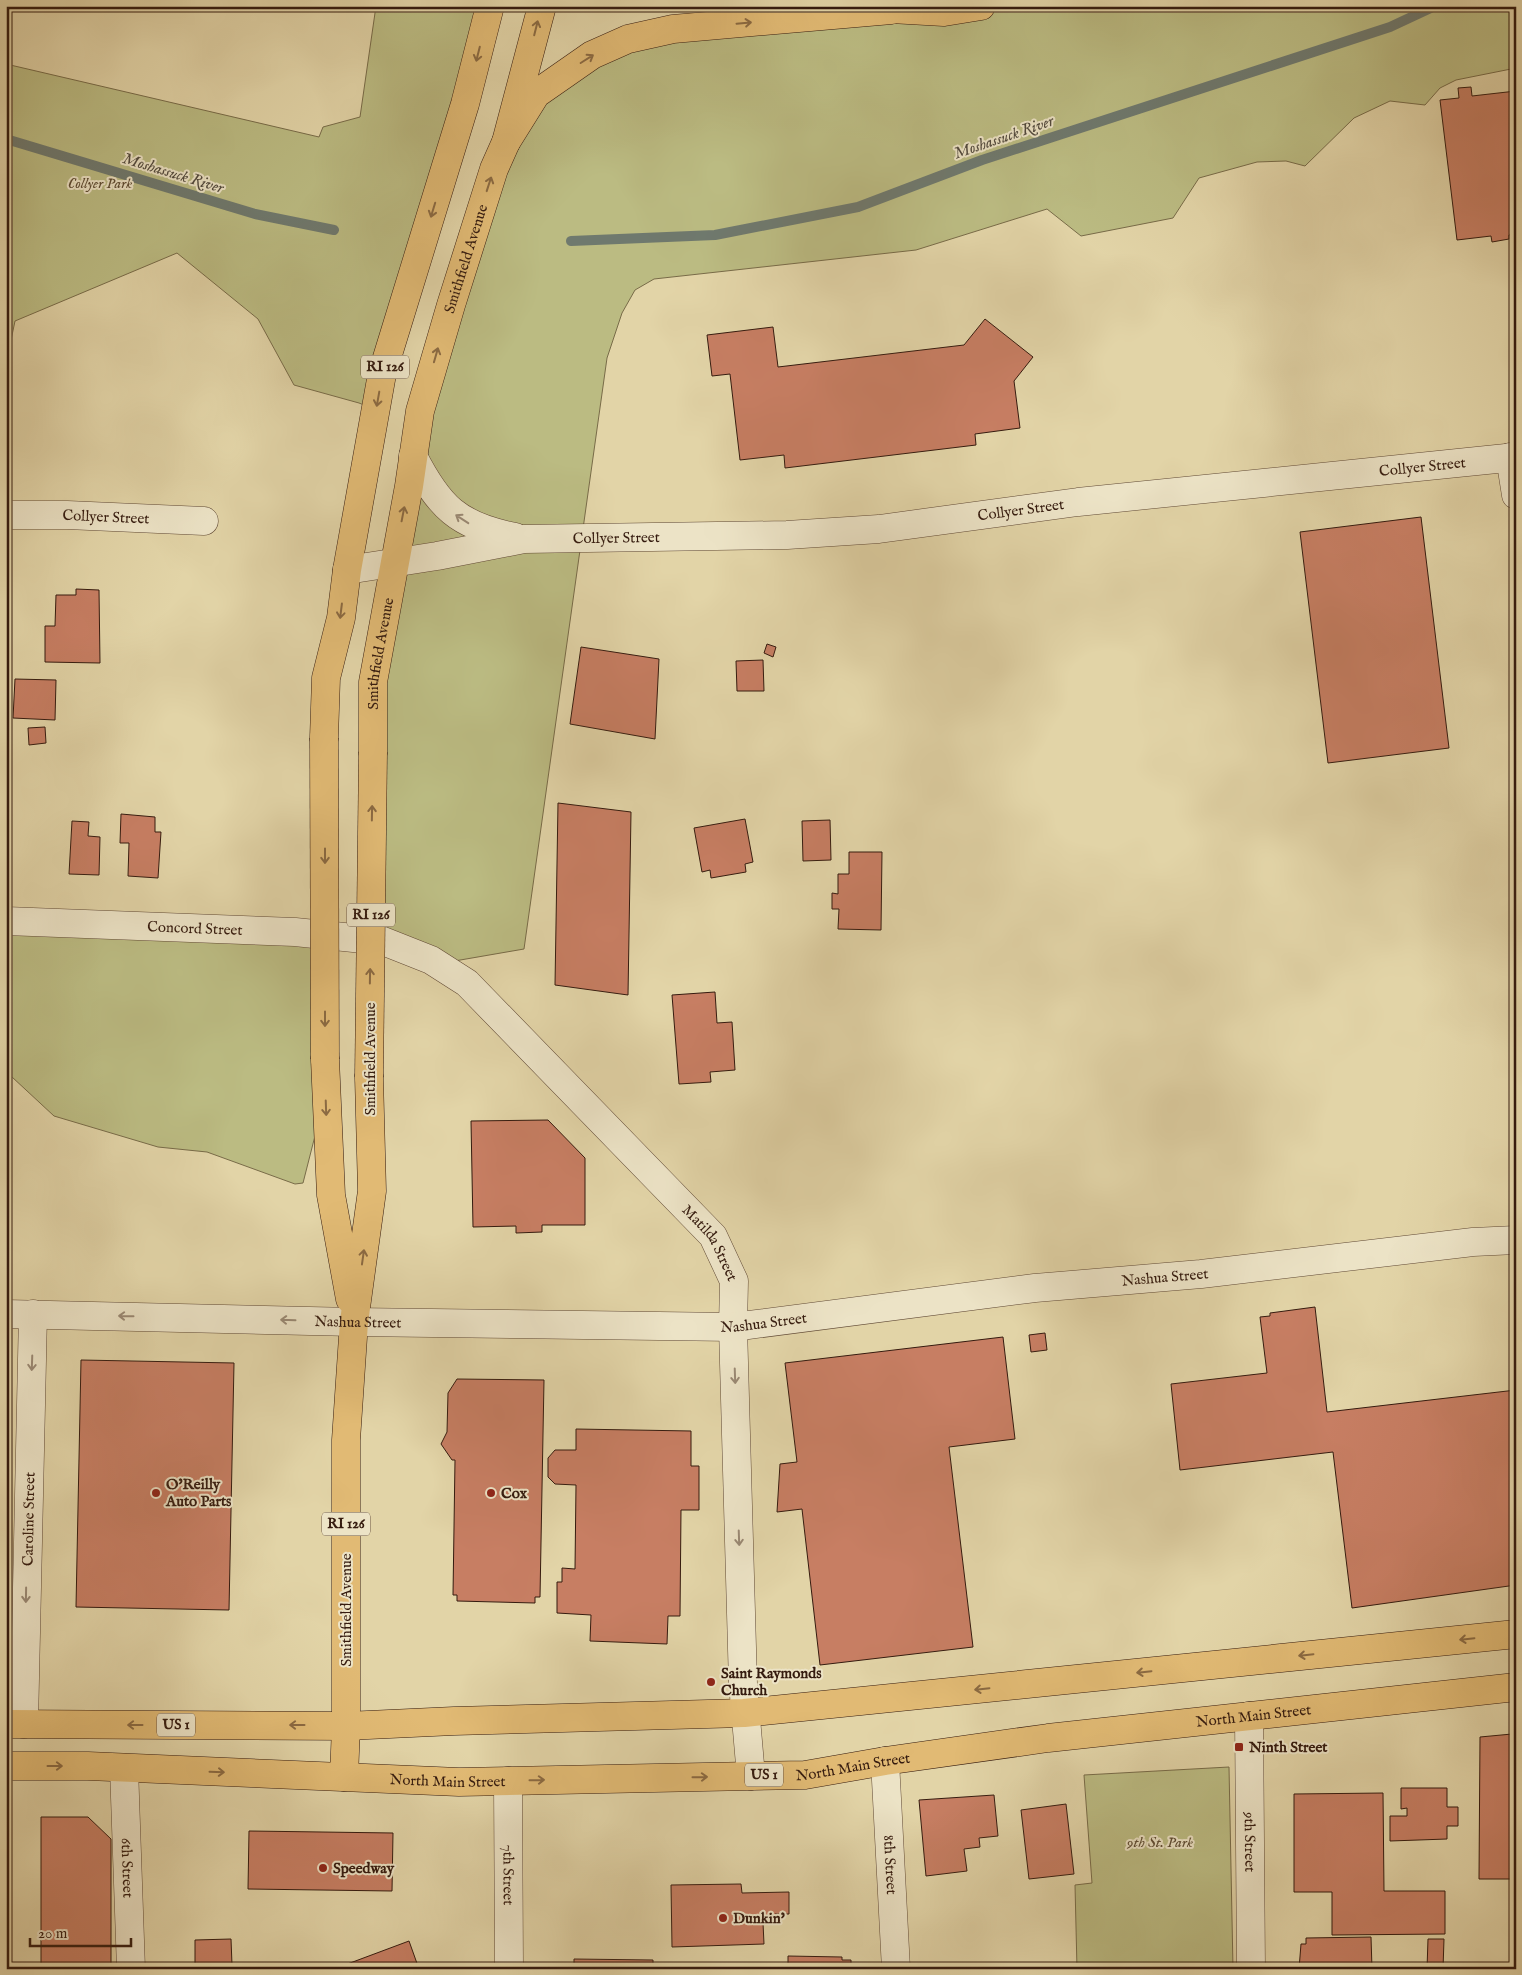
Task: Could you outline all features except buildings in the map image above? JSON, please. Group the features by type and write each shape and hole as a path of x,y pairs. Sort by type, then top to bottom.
{"main road":[{"name":"Smithfield Avenue","path":"354,1322 331,1195 325,1059 324,738 326,678 341,618 346,570 382,374 465,104 490,6"},
{"name":"Smithfield Avenue","path":"344,1777 346,1726 346,1440 354,1322 372,1192 369,1077 373,682 420,411 494,169 506,142 542,6"},
{"path":"857,6 891,10 944,12 981,6"},
{"path":"506,142 536,94 592,55 628,39 673,29 891,10"},
{"name":"US 1","path":"15,1724 346,1726 744,1713 1516,1634"},
{"name":"North Main Street","path":"6,1766 124,1768 458,1782 805,1775 885,1761 1048,1738 1516,1687"}],"street":[{"name":"Collyer Street","path":"413,456 425,481 439,499 455,514 471,525 493,533 524,539"},
{"name":"Collyer Street","path":"346,570 437,556 524,539 787,535 879,529 1078,502 1513,457"},
{"path":"1513,457 1516,495"},
{"name":"Collyer Street","path":"6,515 67,515 204,521"},
{"name":"Concord Street","path":"6,921 295,932 383,941"},
{"name":"Matilda Street","path":"383,941 431,960 467,983 713,1236 734,1281 744,1713 751,1776"},
{"name":"Nashua Street","path":"6,1314 354,1322 734,1327 1035,1288 1201,1274 1473,1242 1516,1240"},
{"name":"Caroline Street","path":"15,1724 33,1314"},
{"name":"9th Street","path":"1249,1716 1252,1969"},
{"name":"8th Street","path":"885,1761 896,1969"},
{"name":"6th Street","path":"124,1768 131,1969"},
{"name":"7th Street","path":"508,1781 509,1969"}],"green space":[{"name":"Collyer Park","path":"376,6 493,6 374,409 294,385 258,319 177,253 15,321 6,364 6,64 319,137 323,127 360,117"},
{"path":"974,6 1516,6 1516,68 1456,80 1440,88 1425,105 1390,101 1354,118 1305,166 1286,161 1257,162 1199,178 1173,218 1081,236 1047,209 916,250 654,279 635,290 622,313 607,358 524,949 443,963 366,918 367,772 421,413 510,118 635,35"},
{"path":"6,922 312,932 318,1124 303,1183 295,1184 207,1152 158,1147 54,1116 12,1077 6,1077"},
{"name":"9th St. Park","path":"1229,1767 1233,1969 1077,1969 1075,1885 1092,1883 1084,1775"}],"waterway":[{"name":"Moshassuck River","path":"571,241 715,235 858,207 982,160 1390,27 1435,6"},
{"name":"Moshassuck River","path":"6,139 255,214 334,230"}],"place":[{"name":"O'Reilly Auto Parts","path":"156,1493"},
{"name":"Cox","path":"491,1493"},
{"name":"Saint Raymonds Church","path":"711,1682"},
{"name":"Ninth Street","path":"1239,1747"},
{"name":"Speedway","path":"323,1868"},
{"name":"Dunkin'","path":"723,1918"}]}
